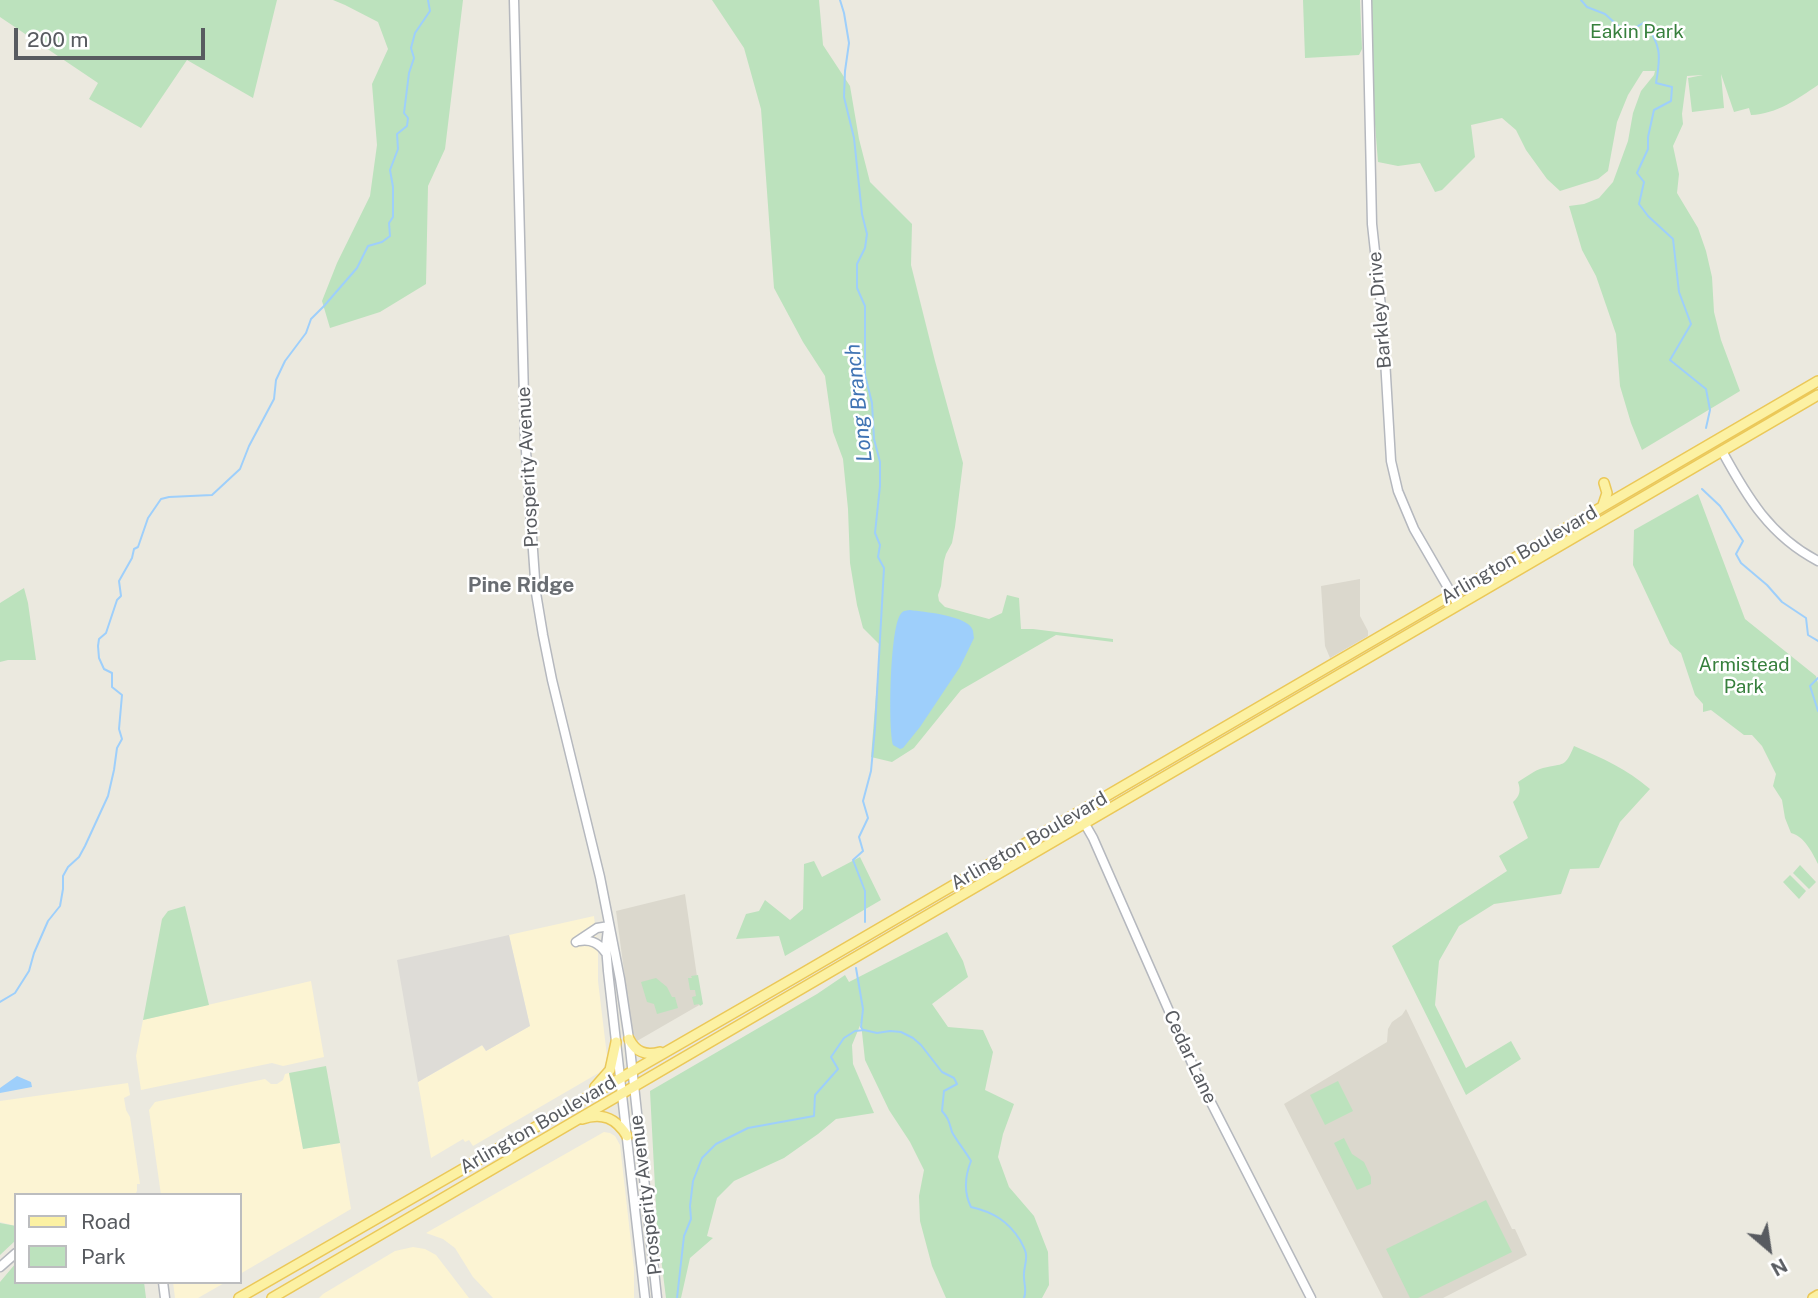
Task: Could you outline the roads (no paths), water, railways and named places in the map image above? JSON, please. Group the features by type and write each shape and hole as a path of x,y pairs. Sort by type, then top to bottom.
{"main road":[{"name":"Prosperity Avenue","path":"514,0 525,424 536,593 542,635 600,877 620,979 657,1298"},
{"name":"Barkley Drive","path":"1367,0 1372,224 1383,325 1391,461 1404,507 1417,536 1458,605"},
{"name":"Arlington Boulevard","path":"239,1298 1818,381"},
{"name":"Arlington Boulevard","path":"272,1298 1818,395"},
{"path":"1721,451 1750,500 1766,521 1792,545 1818,561"},
{"path":"1604,482 1604,505"},
{"name":"Cedar Lane","path":"1078,812 1093,838 1198,1077 1311,1298"},
{"name":"Prosperity Avenue","path":"609,926 606,953 646,1298"},
{"path":"606,953 587,940 576,942 597,928 609,926"},
{"path":"629,1039 635,1048 645,1054 671,1048"},
{"path":"584,1098 610,1070 616,1042"},
{"path":"561,1128 601,1115 617,1123 627,1136"},
{"path":"0,1267 14,1255"},
{"path":"1812,1298 1818,1294"}],"water":[{"path":"903,611 960,620 971,627 974,638 960,667 920,727 900,749 893,745 891,734 892,658 900,615"},
{"path":"17,1076 31,1082 32,1087 0,1093 0,1088"}],"waterway":[{"path":"0,1002 15,993 29,971 48,921 60,906 63,876 79,857 108,796 117,748 122,739 119,729 122,695 112,687 112,673 104,669 99,658 99,639 106,633 117,600 121,596 119,581 134,549 138,547 148,518 161,499 212,495 240,469 274,399 276,380 285,361 306,333 311,319 357,268 368,246 382,242 390,236 389,223 393,217 390,170 398,149 397,134 407,126 408,118 404,113 409,73 414,58 411,48 415,33 430,11 428,0"},
{"name":"Long Branch","path":"840,0 849,43 844,97 854,138 862,214 867,234 865,248 857,264 857,288 865,306 865,375 872,403 874,439 880,462 875,533 880,545 878,557 884,568 875,728 871,771 863,801 868,818 859,837 863,851 853,860 865,891 865,922"},
{"path":"1581,0 1587,7 1605,14 1626,33 1645,22 1658,51 1656,83 1672,87 1671,101 1654,110 1648,149 1637,173 1644,182 1639,204 1673,239 1679,292 1691,324 1670,360 1706,389 1710,410 1706,428"},
{"path":"1702,489 1720,506 1743,541 1736,554 1741,563 1782,602 1806,618 1808,635 1818,641"},
{"path":"1818,678 1810,686 1818,711"},
{"path":"856,968 863,1009 863,1030"},
{"path":"677,1298 684,1236 691,1219 693,1181 702,1158 716,1144 748,1128 814,1116 815,1095 838,1069 831,1057 844,1038 855,1031 864,1030 877,1033 901,1032 913,1038 942,1072 954,1078 957,1084 944,1091 942,1111 971,1161 967,1173 967,1196 971,1207 993,1215 1005,1223 1020,1240 1026,1255 1024,1298"}],"district":[{"name":"Pine Ridge","path":"521,586"}],"park label":[{"name":"Eakin Park","path":"1637,32"},
{"name":"Armistead Park","path":"1744,676"}]}
